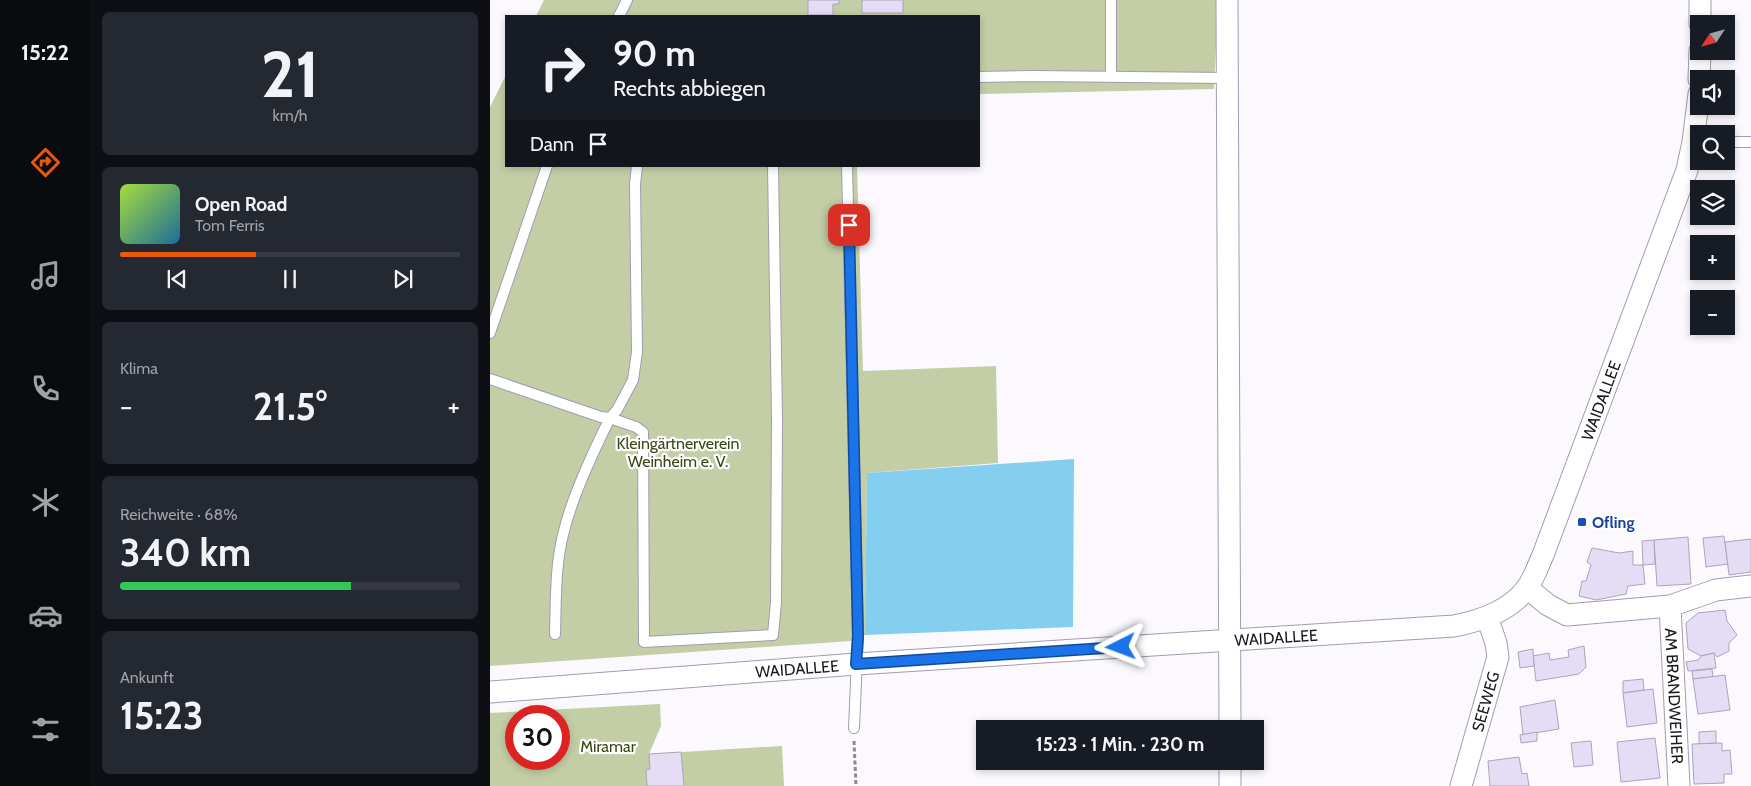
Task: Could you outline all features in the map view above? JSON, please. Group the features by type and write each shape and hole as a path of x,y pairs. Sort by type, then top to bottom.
{"street":[{"path":"1227,0 1230,720"},
{"path":"1700,0 1700,15"},
{"name":"WAIDALLEE","path":"490,692 856,664 1454,626 1472,623 1487,617 1510,604 1527,588 1543,555 1690,161"},
{"path":"1527,588 1548,605 1567,615 1670,606 1716,590 1751,586"},
{"name":"AM BRANDWEIHER","path":"1670,606 1678,786"},
{"name":"SEEWEG","path":"1461,786 1498,657 1496,643 1487,617"},
{"path":"1230,770 1230,786"}],"lane":[{"path":"620,15 627,0"},
{"path":"1111,0 1111,76"},
{"path":"980,77 1111,76 1227,78"},
{"path":"1735,142 1751,142"},
{"path":"490,333 547,167"},
{"path":"554,634 557,571 564,531 596,447 610,418 617,410 633,380 637,352 635,184 637,167"},
{"path":"490,379 636,427 643,432 644,642 773,635 776,602 777,418 773,167"},
{"path":"847,167 858,636 854,728"}],"path":[{"path":"854,728 856,786"}],"green space":[{"path":"544,0 1218,0 1214,89 980,94 980,15 536,15"},
{"name":"Kleingärtnerverein Weinheim e. V.","path":"505,77 505,167 857,167 863,371 996,366 998,463 867,473 865,635 851,641 490,666 490,107"},
{"name":"Miramar","path":"660,704 661,726 649,754 782,746 784,786 490,786 490,713 505,712 505,770 570,770 570,709"}],"water":[{"path":"1074,459 1073,627 865,635 867,473"}],"building":[{"path":"808,0 839,0 839,4 833,4 833,15 808,15"},
{"path":"862,0 903,0 903,13 862,13"},
{"path":"1724,536 1728,564 1706,567 1703,538"},
{"path":"1688,537 1691,584 1657,586 1654,540"},
{"path":"1751,539 1751,572 1729,575 1725,542"},
{"path":"1654,540 1655,564 1643,565 1642,541"},
{"path":"1592,548 1619,553 1633,551 1633,565 1643,565 1645,584 1628,586 1626,594 1596,600 1579,596 1582,581 1586,581 1591,565 1587,562"},
{"path":"1725,610 1727,621 1737,635 1729,643 1729,651 1717,657 1714,653 1701,656 1688,649 1686,623 1698,613"},
{"path":"1584,646 1586,667 1579,674 1536,681 1533,656 1549,653 1550,660 1569,657 1568,650"},
{"path":"1533,649 1534,666 1520,668 1518,652"},
{"path":"1714,653 1716,668 1688,671 1686,662 1698,660 1701,656"},
{"path":"1712,669 1713,677 1693,679 1692,671"},
{"path":"1725,675 1730,710 1698,714 1693,679"},
{"path":"1643,679 1644,690 1623,693 1623,681"},
{"path":"1653,689 1657,723 1627,727 1623,693"},
{"path":"1555,700 1559,729 1523,735 1520,707"},
{"path":"1716,731 1716,743 1699,744 1699,732"},
{"path":"1537,732 1537,741 1521,743 1520,735"},
{"path":"1655,738 1660,778 1621,782 1617,742"},
{"path":"1591,741 1593,765 1574,767 1571,743"},
{"path":"1722,743 1722,751 1730,750 1732,774 1724,774 1724,783 1694,784 1692,744"},
{"path":"681,752 684,786 647,786 646,770 650,769 649,754"},
{"path":"1519,757 1522,774 1527,773 1529,786 1490,786 1488,761"}],"place":[{"name":"Ofling","path":"1582,522"}],"route":[{"path":"849,225 858,636 856,664 1121,647"}]}
